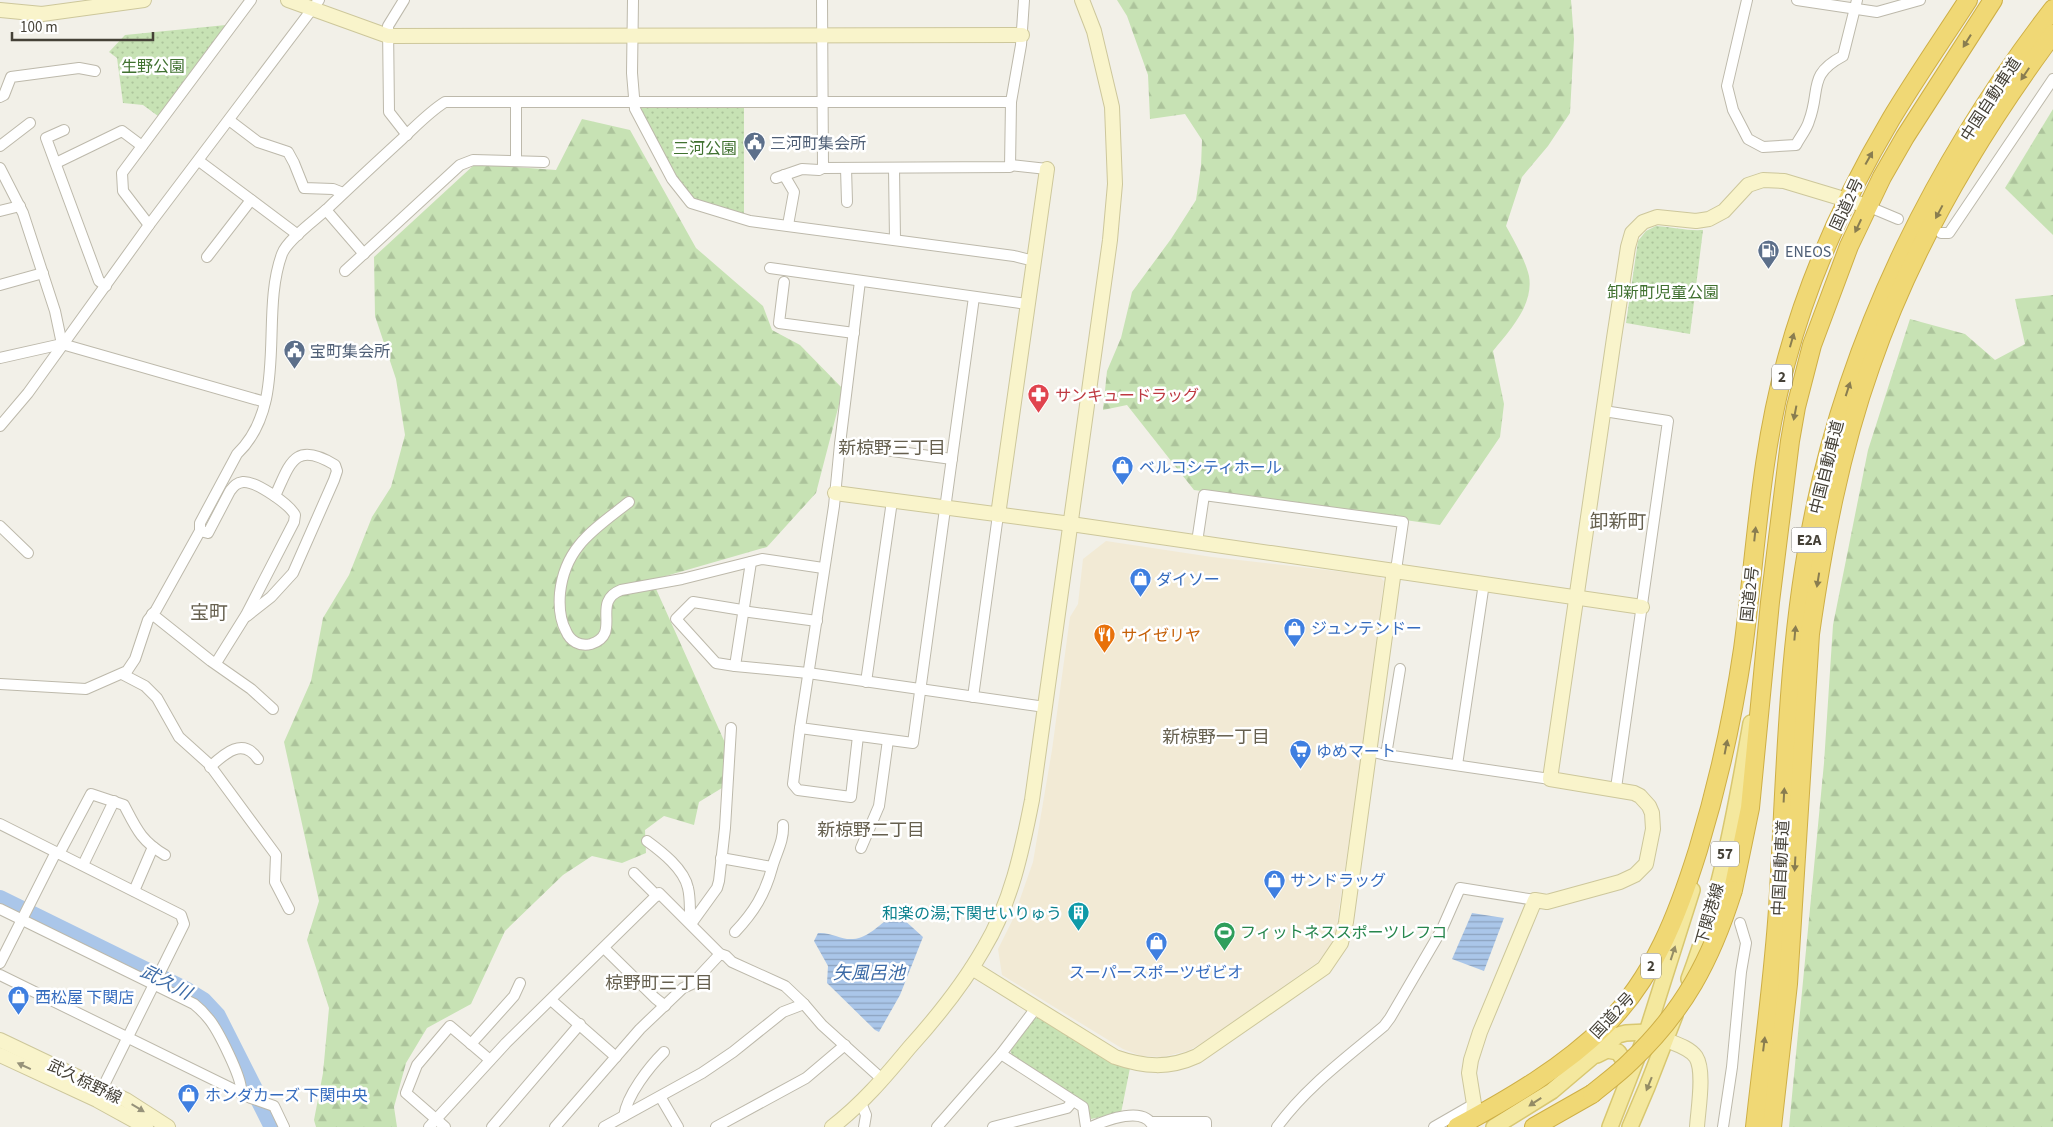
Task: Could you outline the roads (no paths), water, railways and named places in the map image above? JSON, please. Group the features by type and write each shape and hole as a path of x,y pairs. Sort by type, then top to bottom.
{"highway":[{"name":"国道2号","path":"1457,1127 1514,1095 1572,1055 1606,1025 1626,1002 1649,970 1663,946 1682,899 1715,794 1743,649 1763,476 1778,396 1792,340 1806,296 1848,199 1892,117 1968,0"},
{"name":"国道2号","path":"1534,1127 1592,1094 1629,1064 1659,1032 1680,1005 1707,961 1733,890 1750,808 1782,497 1796,407 1804,371 1821,317 1867,206 1905,137 1993,0"},
{"name":"中国自動車道","path":"1755,1127 1774,969 1790,682 1796,623 1812,523 1824,467 1871,321 1914,226 1970,127 2020,52 2053,9"},
{"name":"中国自動車道","path":"1772,1127 1780,1074 1789,974 1810,634 1819,568 1839,475 1871,364 1902,288 1927,236 1984,135 2053,34"},
{"path":"1748,1127 1762,1067"}],"main road":[{"name":"下関港線","path":"1630,1127 1666,1040 1695,962 1717,889 1764,662"},
{"name":"下関港線","path":"1610,1127 1647,1032 1687,909 1715,794"},
{"path":"1514,1095 1548,1080 1616,1029 1629,1026 1666,1040"},
{"path":"1494,1127 1552,1091 1618,1035 1647,1032"},
{"path":"1591,1059 1608,1050 1618,1052 1625,1062 1628,1082"}],"street":[{"path":"0,10 42,14 144,0"},
{"path":"149,225 123,191 122,173 251,0"},
{"path":"288,0 316,5 388,36 1022,35"},
{"path":"404,0 390,20 388,36 389,112 407,134"},
{"path":"633,0 633,102 672,179 691,204 750,220 1034,260"},
{"path":"822,0 823,168"},
{"path":"1010,165 1011,102 1022,35 1024,0"},
{"path":"832,1127 862,1103 945,1007 985,947 999,919 1019,861 1032,800 1109,250 1115,184 1112,107 1096,38 1082,0"},
{"path":"1747,0 1727,86 1733,110 1748,139 1762,147 1796,145 1809,121 1818,77 1829,64 1843,56 1856,5"},
{"path":"1797,0 1856,5 1877,12 1920,0"},
{"path":"0,426 28,393 149,225 316,5"},
{"path":"0,97 4,94 11,77 79,68 95,71"},
{"path":"0,76 4,77 0,97"},
{"path":"1941,233 1949,233 2053,79"},
{"path":"0,684 86,689 122,674 132,665 148,620 200,531 200,523 237,454 254,431 265,402 272,352 275,279 283,251 407,134 445,102 1011,102"},
{"path":"516,102 516,161"},
{"path":"229,120 258,142 288,152 291,155 304,188 333,189 343,193"},
{"path":"0,146 30,123"},
{"path":"64,130 46,138 99,280 106,286"},
{"path":"56,163 122,131 142,146"},
{"path":"345,271 460,165 473,160 544,162"},
{"path":"199,161 298,235"},
{"path":"788,225 794,192 780,176 802,169 1010,167 1010,165 1047,169 974,697"},
{"path":"0,168 20,206 43,273 62,344"},
{"path":"846,168 847,202"},
{"path":"894,168 895,240"},
{"path":"1550,779 1628,248 1632,233 1636,227 1649,218 1657,217 1696,221 1709,219 1724,211 1748,185 1763,180 1784,181 1848,199 1898,219"},
{"path":"207,257 251,200"},
{"path":"0,211 20,206"},
{"path":"326,210 364,254"},
{"path":"770,268 1027,304"},
{"path":"0,284 43,273"},
{"path":"858,736 850,797 798,790 793,784 835,493 860,281"},
{"path":"784,282 779,323 854,333"},
{"path":"800,728 913,743 974,297"},
{"path":"0,357 62,344 265,402"},
{"path":"1604,411 1668,421 1616,788"},
{"path":"840,444 952,460"},
{"path":"245,618 254,613 293,573 334,480 337,471 335,465 307,454 299,456 292,462 275,496"},
{"path":"200,531 208,533 230,491 238,483 251,484 275,496 291,509 295,518 245,618 216,663"},
{"path":"835,493 1071,524 1642,607"},
{"path":"972,968 1115,1057 1141,1065 1165,1066 1198,1056 1324,968 1336,953 1344,933 1403,522 1204,495 1197,542"},
{"path":"866,682 892,501"},
{"path":"629,502 576,546 567,564 561,582 559,600 563,626 568,636 580,644 592,644 603,636 608,627 605,613 607,601 614,593 621,590 682,579 762,560 824,568"},
{"path":"0,526 28,554"},
{"path":"735,666 751,562"},
{"path":"1457,765 1484,583"},
{"path":"817,621 693,602 676,619 716,664 808,673 1045,707"},
{"path":"152,614 252,689 273,709"},
{"path":"1386,755 1400,669"},
{"path":"122,674 145,686 153,694 162,705 178,737 210,767 276,855 275,882 289,909"},
{"path":"691,924 717,888 731,728"},
{"path":"861,848 879,806 888,740"},
{"path":"210,767 230,751 243,748 254,752 258,759"},
{"path":"1277,1127 1289,1110 1310,1089 1384,1026 1442,929 1460,888 1547,902 1629,879 1642,869 1651,842 1653,829 1652,813 1640,796 1628,790 1369,751"},
{"path":"0,963 91,794 124,805 134,826 153,848 165,855"},
{"path":"83,866 114,802"},
{"path":"0,824 181,915 184,924 102,1089"},
{"path":"735,932 760,902 782,840 783,826"},
{"path":"647,841 662,852 680,870 689,890 691,924"},
{"path":"134,891 153,848"},
{"path":"721,858 772,867"},
{"path":"634,873 656,896"},
{"path":"432,1123 490,1060 659,893 720,954 726,956 732,962 785,986 883,1080"},
{"path":"1434,1127 1477,1117 1469,1073 1475,1045 1535,900"},
{"path":"0,909 23,918 194,1004 208,1017 232,1061 242,1086 241,1092"},
{"path":"1723,1127 1746,943 1740,924"},
{"path":"604,948 665,1006"},
{"path":"555,1127 640,1029 683,988 692,984 720,954"},
{"path":"0,975 251,1098 274,1106 284,1127"},
{"path":"471,1044 514,996 520,983"},
{"path":"551,1000 616,1057"},
{"path":"604,1127 661,1098 722,1060 783,1012 804,1004"},
{"path":"937,1127 1001,1054 1036,1008"},
{"path":"492,1127 580,1024"},
{"path":"445,1127 432,1123 406,1093 416,1065 450,1026 490,1060"},
{"name":"武久椋野線","path":"0,1040 126,1100 168,1127"},
{"path":"1666,1040 1692,1053 1698,1061 1700,1072 1697,1127"},
{"path":"716,1127 806,1078 845,1045"},
{"path":"624,1116 626,1106 651,1065 664,1052"},
{"path":"1001,1054 1083,1107 1086,1127"},
{"name":"武久椋野線","path":"1,1058 98,1100 146,1127"},
{"path":"661,1098 678,1127"},
{"path":"993,1127 1067,1108 1073,1101"},
{"path":"862,1103 866,1115 864,1127"},
{"path":"1092,1127 1104,1121 1130,1115 1145,1118 1153,1125 1206,1122 1206,1127"}],"water":[{"path":"1472,913 1504,918 1484,971 1452,959"},
{"name":"矢風呂池","path":"894,916 902,918 923,937 900,995 879,1032 827,983 828,966 814,941 818,933 849,939 859,938 870,933"}],"waterway":[{"name":"武久川","path":"0,899 185,990 203,1001 217,1016 273,1127"}],"place":[{"name":"三河町集会所","path":"754,162"},
{"name":"ENEOS","path":"1769,270"},
{"name":"宝町集会所","path":"294,370"},
{"name":"サンキュードラッグ","path":"1039,414"},
{"name":"ベルコシティホール","path":"1123,486"},
{"name":"ダイソー","path":"1140,598"},
{"name":"ジュンテンドー","path":"1295,647"},
{"name":"サイゼリヤ","path":"1105,654"},
{"name":"ゆめマート","path":"1300,770"},
{"name":"サンドラッグ","path":"1274,899"},
{"name":"和楽の湯;下関せいりゅう","path":"1078,932"},
{"name":"フィットネススポーツレフコ","path":"1224,951"},
{"name":"スーパースポーツゼビオ","path":"1156,962"},
{"name":"西松屋 下関店","path":"19,1016"},
{"name":"ホンダカーズ 下関中央","path":"189,1114"}],"district":[{"name":"新椋野三丁目","path":"892,448"},
{"name":"卸新町","path":"1618,521"},
{"name":"宝町","path":"209,612"},
{"name":"新椋野一丁目","path":"1216,737"},
{"name":"新椋野二丁目","path":"871,830"},
{"name":"椋野町三丁目","path":"659,983"}],"park label":[{"name":"生野公園","path":"153,66"},
{"name":"三河公園","path":"705,148"},
{"name":"卸新町児童公園","path":"1663,292"}]}
